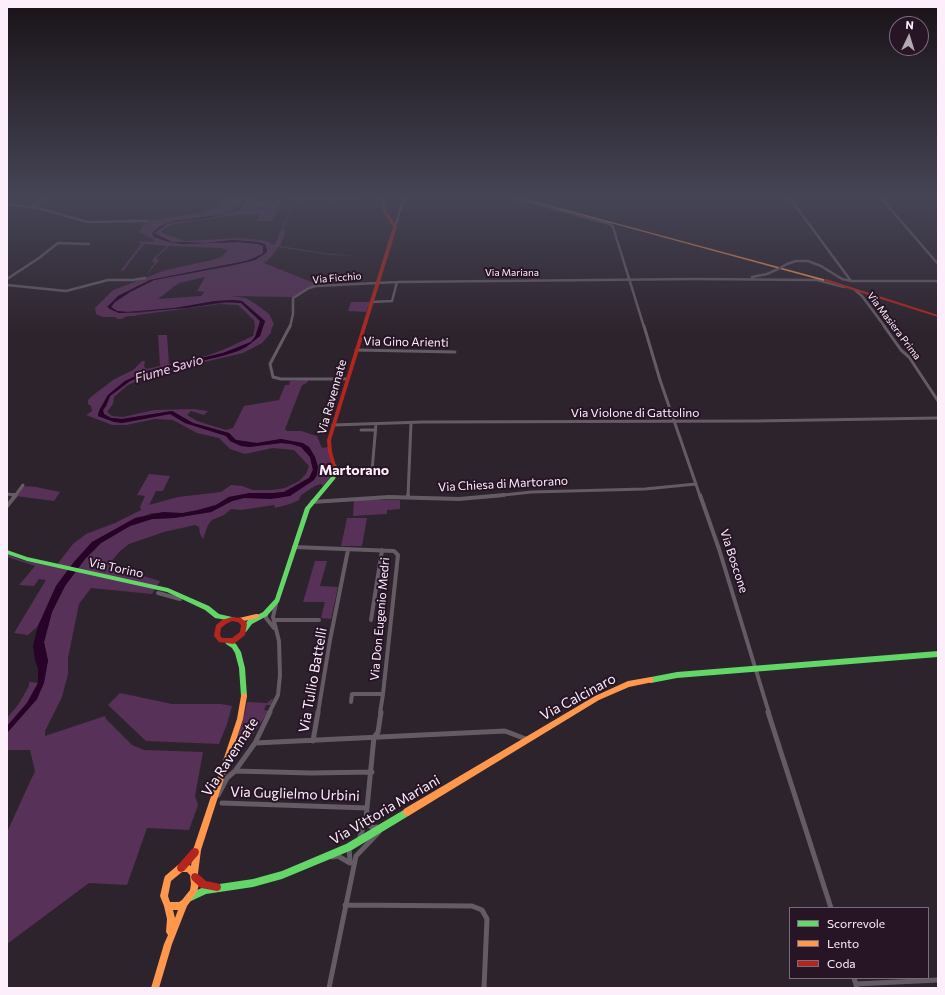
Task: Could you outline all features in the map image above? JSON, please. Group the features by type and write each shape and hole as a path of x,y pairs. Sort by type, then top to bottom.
{"main road":[{"name":"Via Ravennate","path":"244,630 250,622 264,613 277,600 304,518 312,502 333,478 336,471 330,452 329,440 390,243"},
{"path":"690,243 823,279 938,314"},
{"path":"703,243 810,272 938,314"},
{"name":"Via Torino","path":"7,552 37,562 168,590 207,608 217,616 232,619"},
{"name":"Via Ravennate","path":"264,613 280,589"},
{"path":"218,628 224,622 232,619 239,620 264,613"},
{"path":"217,616 218,628 216,633 219,638 234,646 238,652"},
{"path":"214,801 240,719 242,708 244,683 238,652 238,644 244,630 244,624 239,620"},
{"path":"228,642 241,636"},
{"name":"Via Calcinaro","path":"526,739 597,698 628,684 677,675 938,654"},
{"name":"Via Vittoria Mariani","path":"189,898 206,890 224,888 267,879 325,858 349,847 526,739"},
{"name":"Via Ravennate","path":"194,875 197,850 214,801"},
{"name":"Via Ravennate","path":"181,868 197,850"},
{"path":"155,988 168,944 185,903 194,888 194,875 188,868 181,868 172,874 166,884 164,896 168,906 171,923 168,944"},
{"name":"Via Vittoria Mariani","path":"194,875 204,885 224,888"},
{"path":"168,906 176,907 185,903"}],"street":[{"path":"7,279 39,258 56,243"},
{"path":"80,243 89,244"},
{"name":"Via Boscone","path":"618,243 660,380 676,421 719,549 756,669 782,761 831,907"},
{"path":"823,243 851,281"},
{"path":"920,243 938,264"},
{"name":"Via Mariana","path":"743,279 767,274 796,261 808,261 821,266 842,279 851,281 938,281"},
{"path":"842,279 848,277"},
{"path":"7,285 66,291 108,280 133,280 145,278"},
{"name":"Via Mariana","path":"377,283 743,279 822,281"},
{"name":"Via Masiera Prima","path":"822,281 859,292 901,350 909,357 938,401"},
{"path":"371,302 392,301 397,282"},
{"name":"Via Ficchio","path":"347,380 276,379 272,376 270,364 290,327 293,314 293,298 316,286 377,283"},
{"name":"Via Gino Arienti","path":"356,350 455,352"},
{"name":"Via Violone di Gattolino","path":"333,425 938,418"},
{"path":"408,497 411,423"},
{"path":"372,471 376,424"},
{"path":"361,430 375,430"},
{"name":"Via Chiesa di Martorano","path":"312,502 389,497 459,499 532,492 645,489 696,484"},
{"path":"7,506 24,485"},
{"path":"7,494 16,495"},
{"name":"Via Don Eugenio Medri","path":"294,547 382,550 394,551 398,555 383,694 378,732 374,737 372,772 366,818 357,843"},
{"name":"Via Tullio Battelli","path":"313,741 330,640 335,622 348,550"},
{"path":"371,620 382,550"},
{"path":"158,593 170,596 179,596"},
{"name":"Via Ravennate","path":"214,801 227,778 235,771 255,743 278,695 280,658 279,641 275,629 274,619 277,600"},
{"path":"264,613 274,619 319,620"},
{"path":"264,613 268,620"},
{"name":"Via Ravennate","path":"264,613 275,629"},
{"path":"351,702 352,694 383,694"},
{"path":"255,743 505,731 526,739"},
{"path":"235,771 311,773 372,772"},
{"name":"Via Guglielmo Urbini","path":"222,803 367,808"},
{"path":"366,818 368,825 373,828 385,826"},
{"path":"329,988 344,906 356,856 385,826"},
{"path":"349,847 354,851 356,856"},
{"path":"349,847 352,871"},
{"path":"325,858 338,856 350,863"},
{"path":"344,906 472,906 482,910 487,920 484,988"},
{"path":"856,986 938,980"}],"shaded area":[{"path":"252,243 263,246 263,253 253,259 150,280 118,296 109,309 119,313 137,313 233,302 241,303 260,321 258,333 251,342 223,353 147,371 125,381 108,395 99,411 98,416 122,423 170,414 185,423 227,436 231,441 249,447 281,443 291,444 301,447 310,457 313,470 309,478 284,492 250,493 229,497 216,505 183,513 151,513 92,542 74,562 56,586 38,626 28,635 14,633 46,580 39,579 34,586 19,585 35,566 7,557 7,554 21,560 55,567 73,544 86,534 115,523 141,510 140,507 145,496 137,495 149,474 170,476 163,491 156,491 149,505 178,497 221,492 231,485 242,486 253,490 273,490 285,488 299,481 306,474 309,466 294,450 273,448 245,454 230,449 219,438 197,433 173,420 155,419 126,425 112,425 86,415 92,411 91,406 88,404 88,400 113,380 133,370 142,361 145,361 144,367 147,369 160,366 158,335 167,335 169,364 206,356 253,336 255,327 254,320 238,305 220,304 128,316 121,319 117,319 116,317 103,317 96,314 95,308 113,290 166,270 221,257 228,250 221,248 169,246 156,258 159,260 145,277 155,262 152,262 154,258 167,246 144,244 123,271 121,270 141,244"},
{"path":"252,243 265,244 267,250 266,253 255,260 154,280 130,292 115,302 111,307 117,311 128,312 175,308 215,301 242,301 265,321 260,336 246,347 238,351 149,373 130,381 110,396 103,410 104,414 111,418 122,419 172,411 193,423 229,433 236,440 257,443 281,439 303,443 309,447 315,457 318,467 317,475 314,480 290,496 271,499 244,498 232,501 211,512 174,518 152,519 130,526 101,543 85,559 65,586 52,612 44,642 48,661 44,683 37,699 7,733 7,726 27,703 38,683 38,669 33,646 38,626 56,586 74,562 92,542 135,518 163,512 183,513 198,510 216,505 229,497 250,493 284,492 309,478 313,470 310,457 301,447 291,444 281,443 249,447 241,446 230,441 226,436 185,423 170,414 122,423 114,422 98,416 99,411 108,395 125,381 147,371 223,353 251,342 255,337 260,321 241,303 224,302 187,308 119,313 107,307 118,296 150,280 246,261 263,254 263,246"},
{"path":"260,243 271,243 271,245 281,243 280,246 324,253 356,256 331,255 278,247 272,256 264,263 319,285 315,285 292,297 231,296 246,298 269,314 274,324 271,333 262,343 243,353 153,374 128,385 114,397 113,404 107,412 112,416 123,417 154,410 194,409 208,411 204,415 191,411 187,415 197,421 226,430 233,428 244,406 279,400 285,385 289,385 290,381 308,380 307,383 302,385 285,429 287,431 301,431 317,436 322,448 328,447 332,462 327,463 328,475 332,476 323,486 321,484 315,486 301,495 299,500 290,504 275,508 274,505 241,510 231,509 224,515 212,520 208,525 203,539 200,534 199,527 195,525 164,532 129,544 120,551 110,563 110,566 160,581 152,594 91,588 79,604 68,658 68,674 62,697 45,731 45,736 105,716 106,719 132,745 144,750 203,752 195,796 198,805 189,830 147,828 127,885 89,883 7,944 7,832 35,771 30,750 7,750 7,733 37,699 48,661 44,642 52,612 65,586 85,559 101,543 130,526 152,519 174,518 211,512 232,501 244,498 279,498 314,480 318,467 315,457 309,447 281,439 257,443 236,440 229,433 193,423 172,411 122,419 111,418 104,414 103,410 110,396 130,381 149,373 238,351 246,347 260,336 265,321 242,301 233,300 215,301 175,308 128,312 117,311 111,307 115,302 130,292 154,280 231,266 255,260 266,253 267,250","holes":["205,277 197,291 205,292 201,296 158,299 179,283"]},
{"path":"351,302 370,302 366,312 348,311"},
{"path":"23,486 60,492 54,501 16,496"},
{"path":"354,500 400,500 400,509 387,510 387,514 353,516"},
{"path":"347,518 367,518 362,546 341,546"},
{"path":"315,561 327,561 320,586 338,587 331,619 321,618 325,602 303,602"},
{"path":"29,682 38,683 27,703 7,726 7,718 18,705 29,686"},
{"path":"120,693 172,704 221,704 232,706 219,744 146,741 108,705"},
{"path":"273,698 271,705 266,705 264,710 268,711 266,715 247,743 241,743 234,749 247,702 267,703"}],"traffic: fast":[{"path":"244,630 250,622 265,614 277,600 308,508 333,478 336,471 334,466"},
{"path":"7,552 27,559 168,590 207,608 217,616 232,619"},
{"path":"228,642 234,646 238,652 242,668 244,696"},
{"path":"651,680 677,675 938,654"},
{"path":"189,898 206,890 253,883 282,875 349,847 407,812"}],"traffic: slow":[{"path":"689,243 825,280"},
{"path":"239,620 256,616"},
{"path":"407,812 597,698 628,684 651,680"},
{"path":"194,873 188,868 181,868 168,879 164,896 168,906 180,906 185,903 193,892 195,884 194,873 197,850 240,719 244,696"},
{"path":"155,988 168,944 184,904"},
{"path":"168,906 171,919 170,932"}],"traffic: jam":[{"path":"334,466 330,452 329,440 390,243"},
{"path":"825,280 938,316"},
{"path":"232,619 239,620 244,624 243,633 233,641 221,640 217,636 218,627 224,622 232,619"},
{"path":"181,868 195,852"},
{"path":"195,877 204,885 217,887"}],"district":[{"name":"Martorano","path":"354,470"}],"water label":[{"name":"Fiume Savio","path":"169,369"}]}
